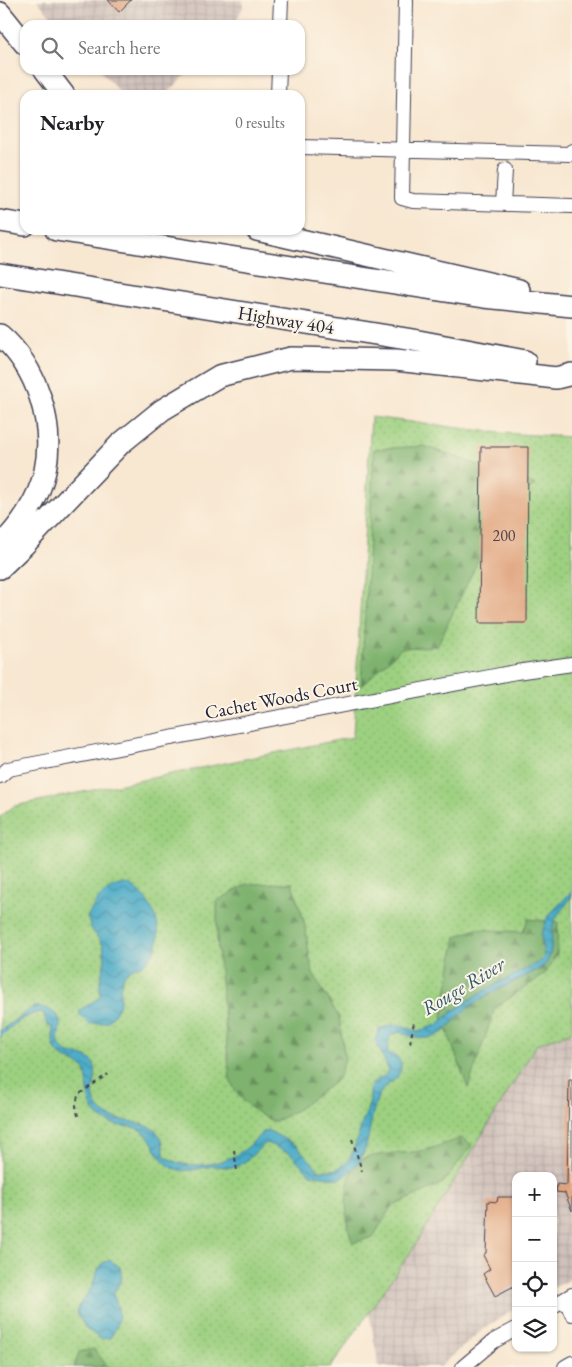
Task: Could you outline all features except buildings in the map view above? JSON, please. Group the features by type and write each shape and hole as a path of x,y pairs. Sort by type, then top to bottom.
{"highway":[{"path":"0,13 20,38"},
{"path":"49,75 60,90"},
{"path":"0,221 20,224"},
{"path":"88,235 484,297 572,306"},
{"path":"279,235 512,287 547,302"},
{"name":"Highway 404","path":"0,274 412,340 572,370"},
{"path":"0,335 11,345 31,373 42,402 48,436 45,472 30,510 0,546"},
{"path":"0,568 120,444 162,410 219,376 291,358 396,360 556,378 572,374"}],"street":[{"path":"280,20 281,0"},
{"path":"406,0 402,198 413,201 572,206"},
{"path":"278,90 279,75"},
{"path":"305,147 570,154 572,151"},
{"path":"503,204 505,170"},
{"name":"Cachet Woods Court","path":"0,776 8,770 516,672 572,664"},
{"path":"563,1300 572,1314"},
{"path":"463,1367 494,1341 512,1331"},
{"path":"565,1367 572,1363"}],"path":[{"path":"410,1043 414,1022"},
{"path":"78,1116 77,1099 84,1089 108,1074"},
{"path":"352,1139 362,1171"},
{"path":"234,1150 237,1170"}],"shaded area":[{"path":"37,0 243,0 243,7 236,20 55,20"},
{"path":"104,75 185,75 171,90 118,90"},
{"path":"572,1032 572,1278 557,1286 557,1172 512,1172 512,1311 482,1330 440,1367 379,1367 369,1312 412,1250 537,1044"}],"green space":[{"path":"371,417 500,433 572,437 572,1032 537,1044 412,1250 331,1367 0,1367 0,817 14,806 353,737"},
{"path":"424,446 535,485 512,499 485,546 437,646 402,648 361,686 374,449"},
{"path":"292,883 304,921 312,972 339,1017 345,1059 338,1079 300,1108 275,1122 261,1115 242,1100 230,1080 217,938 217,901 247,884"},
{"path":"528,919 558,922 557,954 546,973 495,1008 468,1088 442,1017 456,937 476,929 523,932"},
{"path":"462,1138 472,1145 443,1183 391,1207 373,1237 353,1243 346,1211 346,1198 351,1174 356,1165 368,1157 425,1150"},
{"path":"94,1349 108,1367 74,1367 79,1352"}],"water":[{"path":"127,884 136,889 151,907 156,918 158,941 154,952 147,961 124,976 121,984 119,1006 108,1022 90,1024 80,1016 80,1010 100,997 100,980 105,961 103,945 91,928 87,917 103,894 113,887"},
{"path":"572,891 570,899 556,919 550,954 543,967 476,1002 464,1011 444,1032 436,1036 413,1037 400,1032 390,1036 387,1052 396,1056 401,1064 401,1069 379,1095 374,1107 364,1151 359,1161 340,1179 310,1174 291,1154 267,1143 242,1164 234,1167 215,1166 184,1171 173,1168 163,1160 150,1139 142,1131 113,1124 96,1114 90,1101 85,1070 58,1053 53,1040 53,1028 47,1025 43,1012 25,1018 0,1038 0,1031 33,1007 52,1011 60,1020 58,1038 61,1047 68,1052 87,1057 94,1064 96,1073 94,1097 95,1102 102,1111 112,1117 146,1126 156,1131 162,1140 164,1155 181,1164 202,1165 233,1157 245,1150 267,1130 296,1145 319,1170 338,1169 344,1165 352,1154 369,1105 371,1086 387,1072 388,1068 375,1040 379,1029 391,1025 399,1025 418,1031 437,1025 453,1011 483,991 539,962 544,957 541,935 548,916"},
{"path":"110,1260 120,1267 122,1279 113,1294 119,1317 110,1338 101,1339 86,1329 77,1313 79,1305 92,1287 98,1270 103,1263"}],"water label":[{"name":"Rouge River","path":"463,986"}]}
